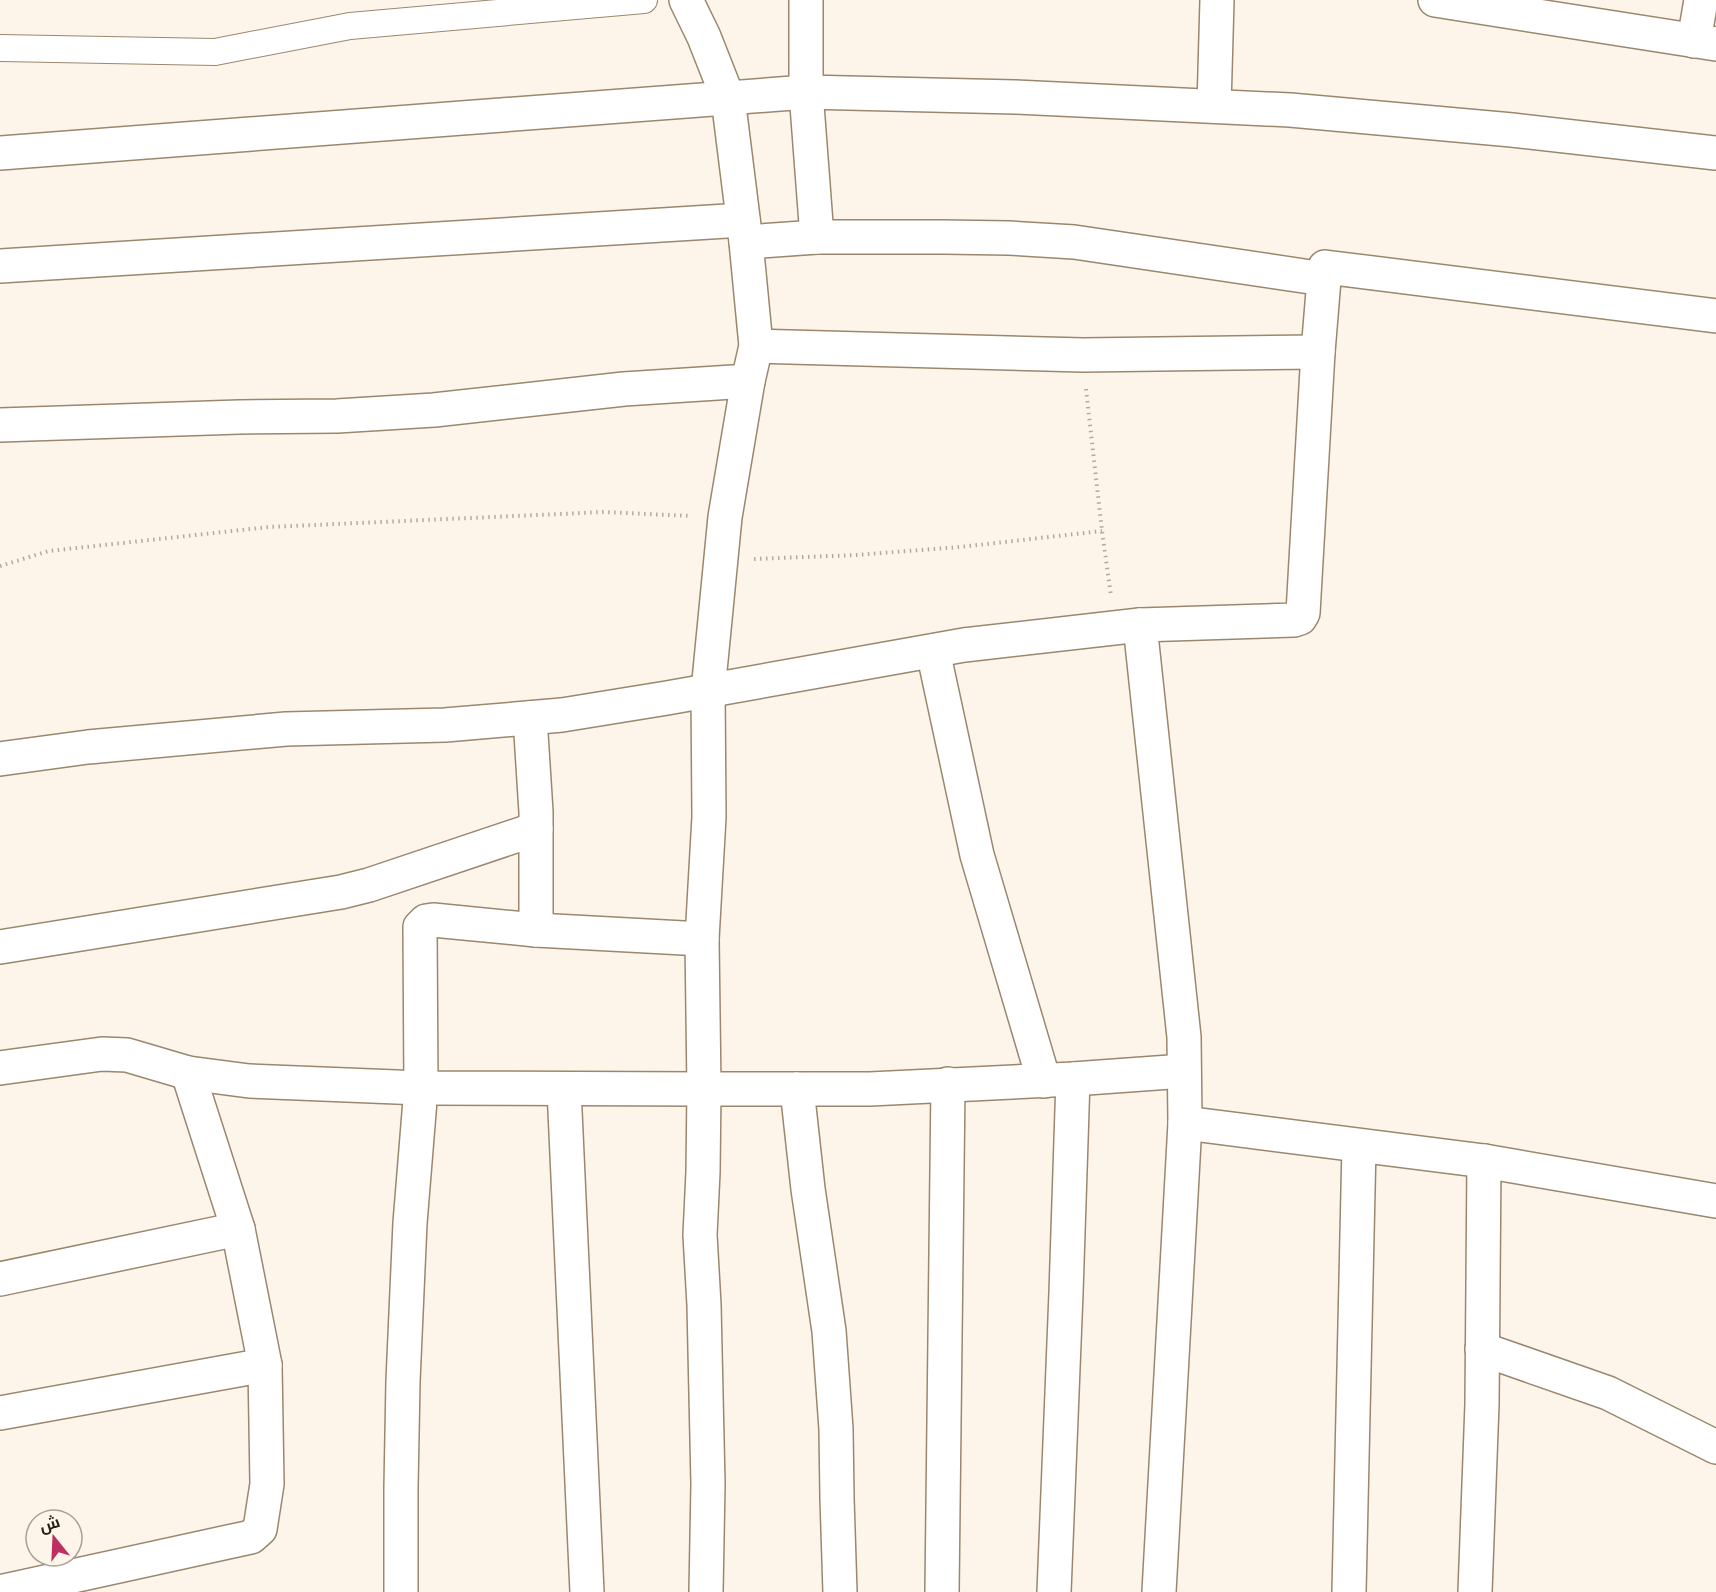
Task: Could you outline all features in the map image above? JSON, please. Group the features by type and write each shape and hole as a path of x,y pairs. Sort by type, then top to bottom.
{"street":[{"path":"0,48 215,52 350,26 644,0"},
{"path":"686,0 704,36 728,98 745,231 756,346 725,517 708,691 709,817 702,939 704,1089 700,1235 708,1484 706,1592"},
{"path":"806,0 806,92 817,237"},
{"path":"1214,106 1217,0"},
{"path":"1435,0 1705,43 1701,0"},
{"path":"0,153 806,92 1014,97 1290,110 1716,153"},
{"path":"0,266 745,231 817,237 998,238 1074,242 1324,279"},
{"path":"0,759 88,747 286,729 445,725 562,715 964,645 1128,626 1300,618 1325,267 1716,316"},
{"path":"756,346 1083,356 1318,352"},
{"path":"0,425 227,417 337,416 434,410 624,389 748,381"},
{"path":"1128,626 1184,1038 1185,1123 1159,1592"},
{"path":"933,651 978,855 1058,1080 1066,1293 1054,1592"},
{"path":"530,718 536,829 536,930"},
{"path":"0,947 341,892 369,885 536,829"},
{"path":"401,1592 401,1487 410,1223 421,1088 420,927 426,921 433,920 536,930 702,939"},
{"path":"0,1068 102,1054 127,1055 188,1073 249,1081 421,1088 564,1089 870,1089 1184,1071"},
{"path":"0,1592 252,1537 260,1529 267,1484 265,1365 238,1229 188,1073"},
{"path":"942,1592 948,1084"},
{"path":"564,1089 587,1592"},
{"path":"797,1089 808,1189 829,1331 836,1429 840,1592"},
{"path":"1185,1123 1484,1161 1716,1202"},
{"path":"1349,1592 1359,1146"},
{"path":"1475,1592 1482,1404 1484,1161"},
{"path":"0,1279 238,1229"},
{"path":"1482,1349 1608,1393 1716,1447"},
{"path":"0,1413 265,1365"}],"path":[{"path":"1083,356 1102,531 1128,626"},
{"path":"0,566 50,551 268,527 604,512 725,517"},
{"path":"721,561 925,550 1102,531"}]}
